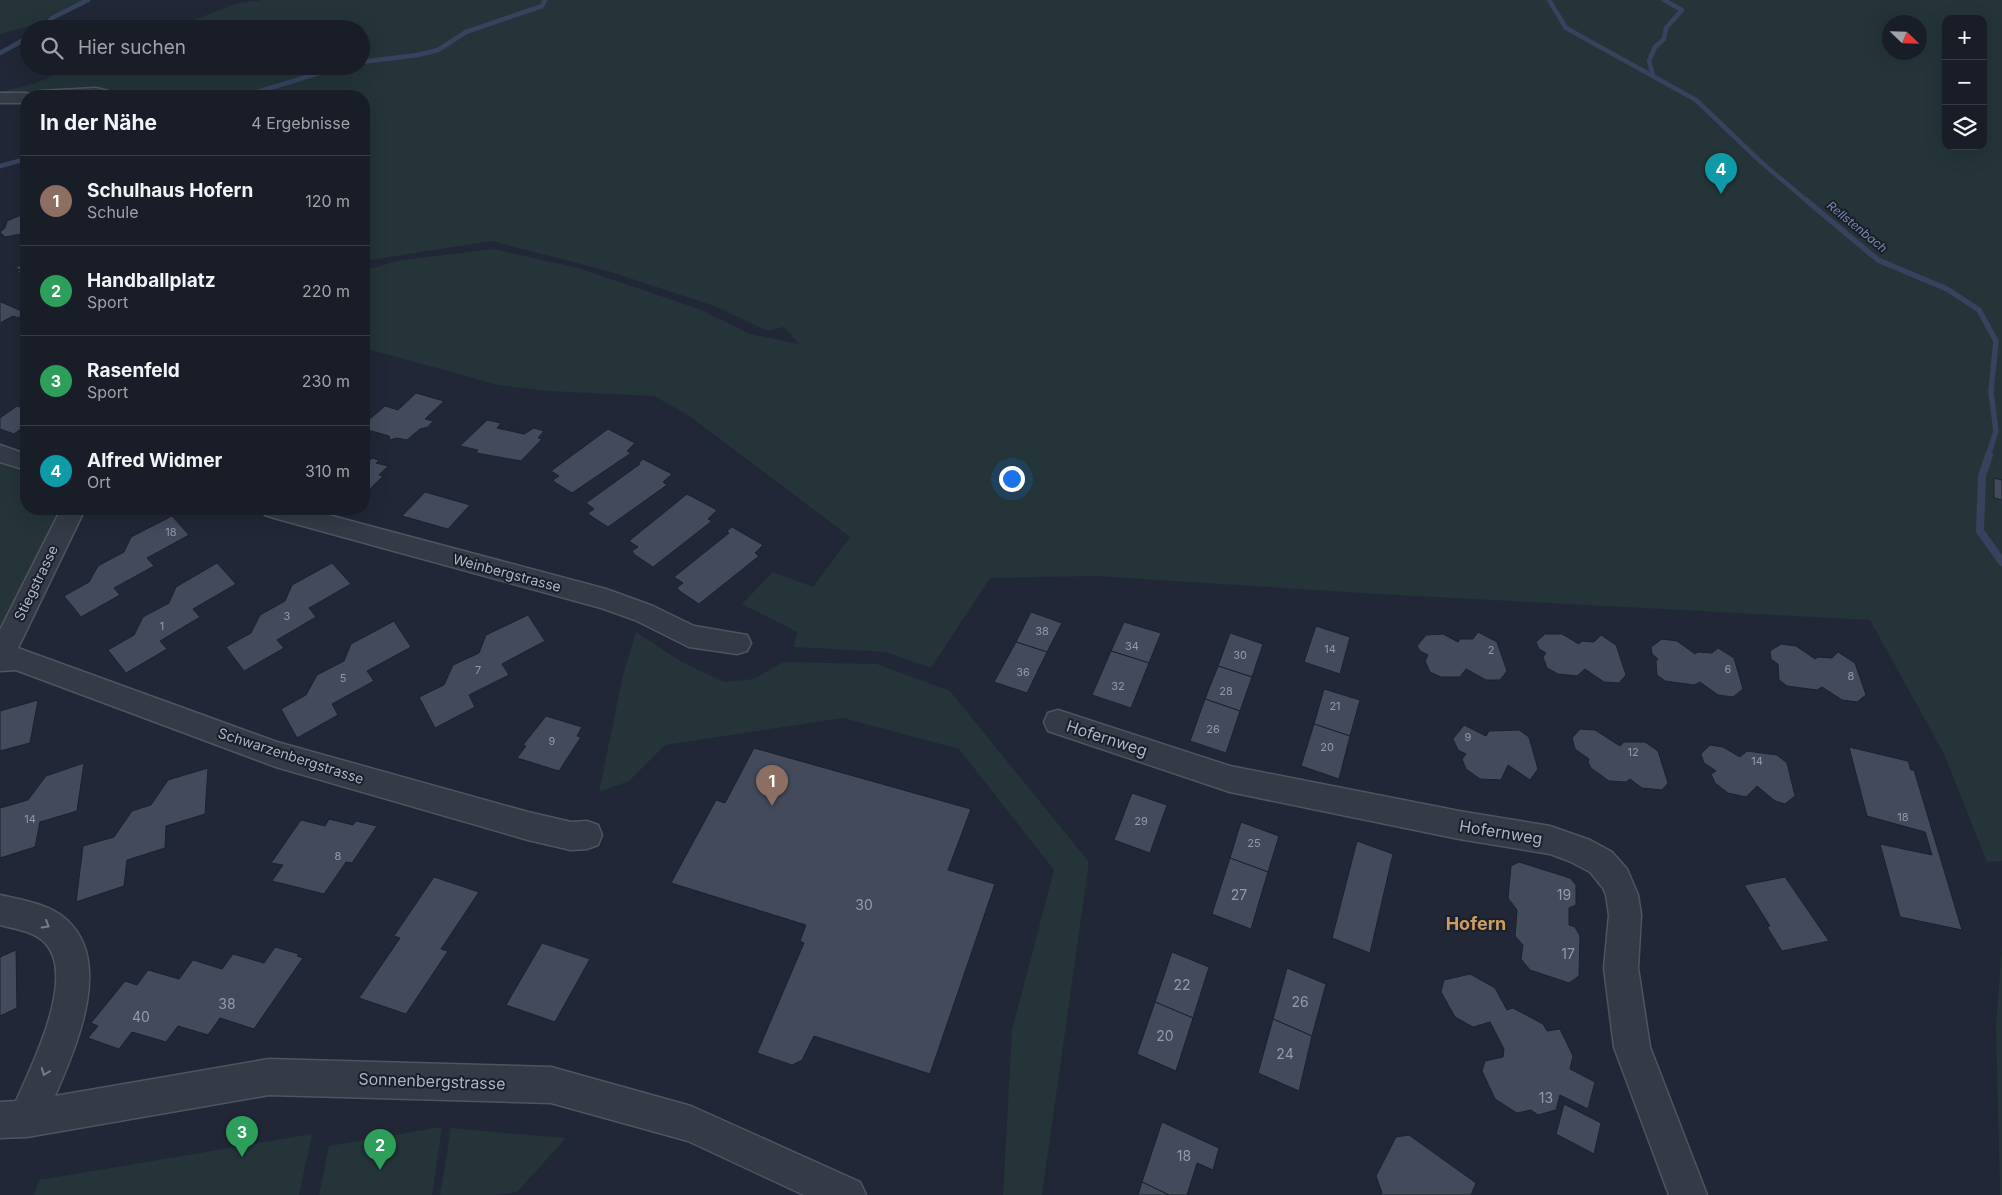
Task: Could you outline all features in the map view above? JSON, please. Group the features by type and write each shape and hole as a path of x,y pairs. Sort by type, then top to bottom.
{"street":[{"path":"0,98 20,98"},
{"path":"0,453 20,460"},
{"name":"Stiegstrasse","path":"0,658 70,515"},
{"name":"Weinbergstrasse","path":"296,515 606,599 644,613 689,636 737,643"},
{"name":"Schwarzenbergstrasse","path":"0,658 17,659 276,754 528,826 571,836 587,835"},
{"name":"Hofernweg","path":"1058,722 1230,779 1459,825 1550,840 1579,850 1601,862 1616,879 1622,895 1625,915 1622,968 1632,1046 1688,1195"},
{"path":"0,910 44,923 59,934 72,955 74,980 68,1011 14,1120"},
{"name":"Sonnenbergstrasse","path":"14,1120 269,1077 506,1082 551,1086 691,1124 847,1195"}],"shaded area":[{"path":"0,0 90,0 47,20 20,20 20,29 0,34"},
{"path":"262,0 2002,0 2002,861 1987,862 1944,754 1870,620 1377,594 1095,576 990,578 931,668 886,652 794,647 797,632 742,604 773,572 813,587 850,537 688,415 654,396 547,391 498,385 370,350 370,269 396,261 493,249 578,268 699,309 750,334 799,344 784,327 767,331 717,307 608,271 491,241 370,260 370,90 20,90 20,97 9,96 0,92 35,83 55,75 370,75 370,20 194,20 234,4"},
{"path":"0,460 20,467 20,515 56,515 0,629"},
{"path":"636,632 682,662 724,682 754,679 783,662 877,664 950,691 1089,862 1042,1195 1003,1195 1012,1030 1054,870 959,749 843,718 665,745 629,781 599,792 622,679"},
{"path":"2002,945 2002,1195 2000,1195 1996,1027"},
{"path":"442,1127 432,1195 319,1195 329,1146"},
{"path":"451,1128 566,1138 517,1192 495,1195 440,1195"},
{"path":"312,1134 299,1195 34,1195 39,1180"}],"building":[{"path":"20,216 20,234 5,237 0,232 5,228 7,221"},
{"path":"0,302 20,310 20,317 13,316 0,323"},
{"path":"416,393 444,401 425,419 433,421 428,427 420,429 407,440 397,438 390,440 389,436 370,431 370,419 385,406 398,410"},
{"path":"17,406 20,407 20,430 14,434 0,429 0,418"},
{"path":"487,420 501,423 497,428 524,434 534,428 544,431 538,438 542,439 521,461 476,453 478,450 460,446"},
{"path":"608,429 635,443 627,451 631,453 572,493 553,480 559,476 551,471"},
{"path":"372,458 379,460 376,463 388,466 379,475 383,476 370,489 370,460"},
{"path":"643,459 672,474 663,482 667,485 608,527 591,516 588,513 594,509 586,503 640,464"},
{"path":"1994,478 2002,480 2002,500 1994,498"},
{"path":"425,492 470,505 448,529 402,516"},
{"path":"687,494 717,510 708,519 712,521 653,567 635,555 632,551 638,547 629,541"},
{"path":"172,516 189,535 147,558 154,566 114,588 120,595 81,617 64,596 89,582 98,566 124,552 131,537"},
{"path":"732,527 763,545 755,553 759,556 699,604 677,588 683,583 674,577 729,533 727,531"},
{"path":"217,563 236,584 193,609 200,617 160,641 167,649 126,673 108,650 134,635 143,617 169,603 176,587"},
{"path":"332,563 351,584 309,608 316,617 277,640 284,648 244,671 226,647 251,633 260,615 285,601 292,585"},
{"path":"1031,612 1062,623 1047,652 1016,642"},
{"path":"528,615 545,641 502,664 509,675 469,695 475,707 435,728 419,697 444,685 453,665 479,653 486,635"},
{"path":"394,621 411,647 367,671 374,681 332,704 338,715 297,738 281,709 306,695 317,675 344,661 351,644"},
{"path":"1124,622 1161,633 1149,663 1111,651"},
{"path":"1316,626 1350,637 1340,674 1304,662"},
{"path":"1478,632 1497,642 1507,671 1500,680 1486,680 1466,669 1460,677 1441,677 1430,672 1425,661 1428,655 1420,651 1417,646 1426,635 1443,634 1458,642 1460,639 1473,639"},
{"path":"1230,633 1263,644 1252,677 1218,666"},
{"path":"1545,634 1562,634 1579,644 1582,641 1594,642 1601,635 1616,645 1626,675 1619,683 1604,682 1585,669 1577,676 1558,674 1547,668 1543,657 1546,653 1539,649 1536,642"},
{"path":"1662,639 1677,641 1695,654 1698,652 1712,653 1718,648 1734,658 1743,689 1733,697 1718,695 1700,682 1694,685 1665,681 1657,675 1656,661 1658,659 1652,654 1651,647"},
{"path":"1016,642 1047,652 1027,693 994,682"},
{"path":"1781,644 1796,646 1815,659 1818,657 1832,658 1838,652 1855,663 1866,695 1857,702 1842,700 1822,687 1817,690 1787,686 1779,680 1778,664 1771,659 1770,651"},
{"path":"1111,651 1149,663 1131,708 1092,695"},
{"path":"1218,666 1252,677 1240,711 1205,699"},
{"path":"1324,689 1360,700 1350,736 1314,724"},
{"path":"1205,699 1240,711 1226,753 1190,741"},
{"path":"38,700 30,743 0,751 0,711"},
{"path":"546,716 582,727 577,736 581,737 559,771 517,758 526,746 523,745"},
{"path":"1314,724 1350,736 1339,779 1301,766"},
{"path":"1464,725 1486,736 1489,731 1519,730 1529,737 1538,769 1530,780 1508,765 1501,780 1480,779 1466,769 1462,759 1466,754 1458,750 1453,739"},
{"path":"1580,729 1595,730 1620,746 1624,742 1645,742 1658,751 1668,783 1662,790 1642,788 1630,779 1626,782 1609,781 1591,768 1588,762 1589,759 1575,749 1572,738"},
{"path":"1710,745 1723,747 1740,757 1747,751 1777,755 1787,763 1795,796 1785,804 1775,801 1757,786 1746,797 1728,793 1715,783 1711,774 1716,771 1704,763 1701,754"},
{"path":"1849,747 1908,761 1911,770 1914,770 1962,930 1900,917 1880,844 1932,855 1925,832 1867,816"},
{"path":"754,748 971,809 948,870 995,884 930,1074 814,1036 802,1060 792,1065 757,1053 804,943 800,941 806,925 671,883 716,800 725,803"},
{"path":"84,763 77,811 40,822 35,847 0,858 0,808 28,800 46,776"},
{"path":"208,768 205,814 166,826 165,848 127,860 124,886 76,902 83,846 114,837 132,811 151,805 168,780"},
{"path":"1132,793 1167,805 1150,853 1114,840"},
{"path":"329,819 353,825 356,821 377,826 352,863 346,862 324,894 272,881 283,865 271,863 301,820 325,826"},
{"path":"1241,822 1279,836 1268,872 1230,858"},
{"path":"1357,841 1393,854 1370,953 1332,938"},
{"path":"1230,858 1268,872 1251,929 1212,914"},
{"path":"1519,862 1570,878 1576,885 1576,905 1569,908 1569,925 1575,927 1580,936 1579,976 1569,983 1530,970 1521,959 1523,945 1515,936 1517,910 1508,898 1511,866"},
{"path":"434,877 479,892 441,949 448,951 406,1014 359,998 400,938 394,936"},
{"path":"1785,877 1829,941 1782,951 1767,927 1770,926 1744,885"},
{"path":"542,943 590,959 555,1022 506,1005"},
{"path":"275,947 299,954 297,956 303,958 254,1029 220,1018 208,1035 178,1026 166,1042 132,1032 119,1049 88,1038 98,1026 91,1023 125,981 137,985 148,970 179,979 193,960 222,969 233,954 264,963"},
{"path":"16,950 17,1008 0,1016 0,957"},
{"path":"1172,952 1209,967 1193,1018 1155,1002"},
{"path":"1287,968 1326,984 1312,1036 1273,1019"},
{"path":"1470,974 1495,988 1507,1010 1513,1008 1543,1024 1547,1031 1560,1029 1573,1056 1570,1069 1595,1082 1588,1109 1560,1095 1556,1110 1538,1115 1531,1110 1517,1113 1495,1099 1482,1071 1485,1061 1503,1057 1504,1049 1490,1022 1473,1027 1455,1017 1441,992 1444,980"},
{"path":"1155,1002 1193,1018 1176,1071 1137,1054"},
{"path":"1273,1019 1312,1036 1299,1091 1258,1073"},
{"path":"1564,1104 1601,1123 1594,1154 1556,1134"},
{"path":"1162,1122 1219,1148 1213,1170 1197,1163 1187,1195 1169,1195 1142,1182"},
{"path":"1409,1135 1476,1183 1471,1195 1381,1195 1376,1176 1396,1137"},
{"path":"1142,1182 1169,1195 1138,1195"}],"waterway":[{"path":"50,20 88,0"},
{"path":"370,61 418,55 438,50 466,32 542,6 545,0"},
{"name":"Rellstenbach","path":"1549,0 1566,28 1696,100 1761,162 1807,201"},
{"path":"1653,75 1649,61 1655,47 1664,39 1666,28 1682,10 1664,0"},
{"path":"0,53 20,42"},
{"path":"264,90 313,75"},
{"path":"0,166 20,161"},
{"name":"Rellstenbach","path":"1806,200 1878,260 1947,289 1979,310 1996,341 1991,391 1996,431 1988,456"},
{"name":"Rellstenbach","path":"1989,455 1982,476 1980,531 2002,562"}],"place":[{"name":"Alfred Widmer","path":"1721,194"},
{"name":"Schulhaus Hofern","path":"772,806"},
{"name":"Rasenfeld","path":"242,1157"},
{"name":"Handballplatz","path":"380,1170"}],"district":[{"name":"Hofern","path":"1476,924"}]}
